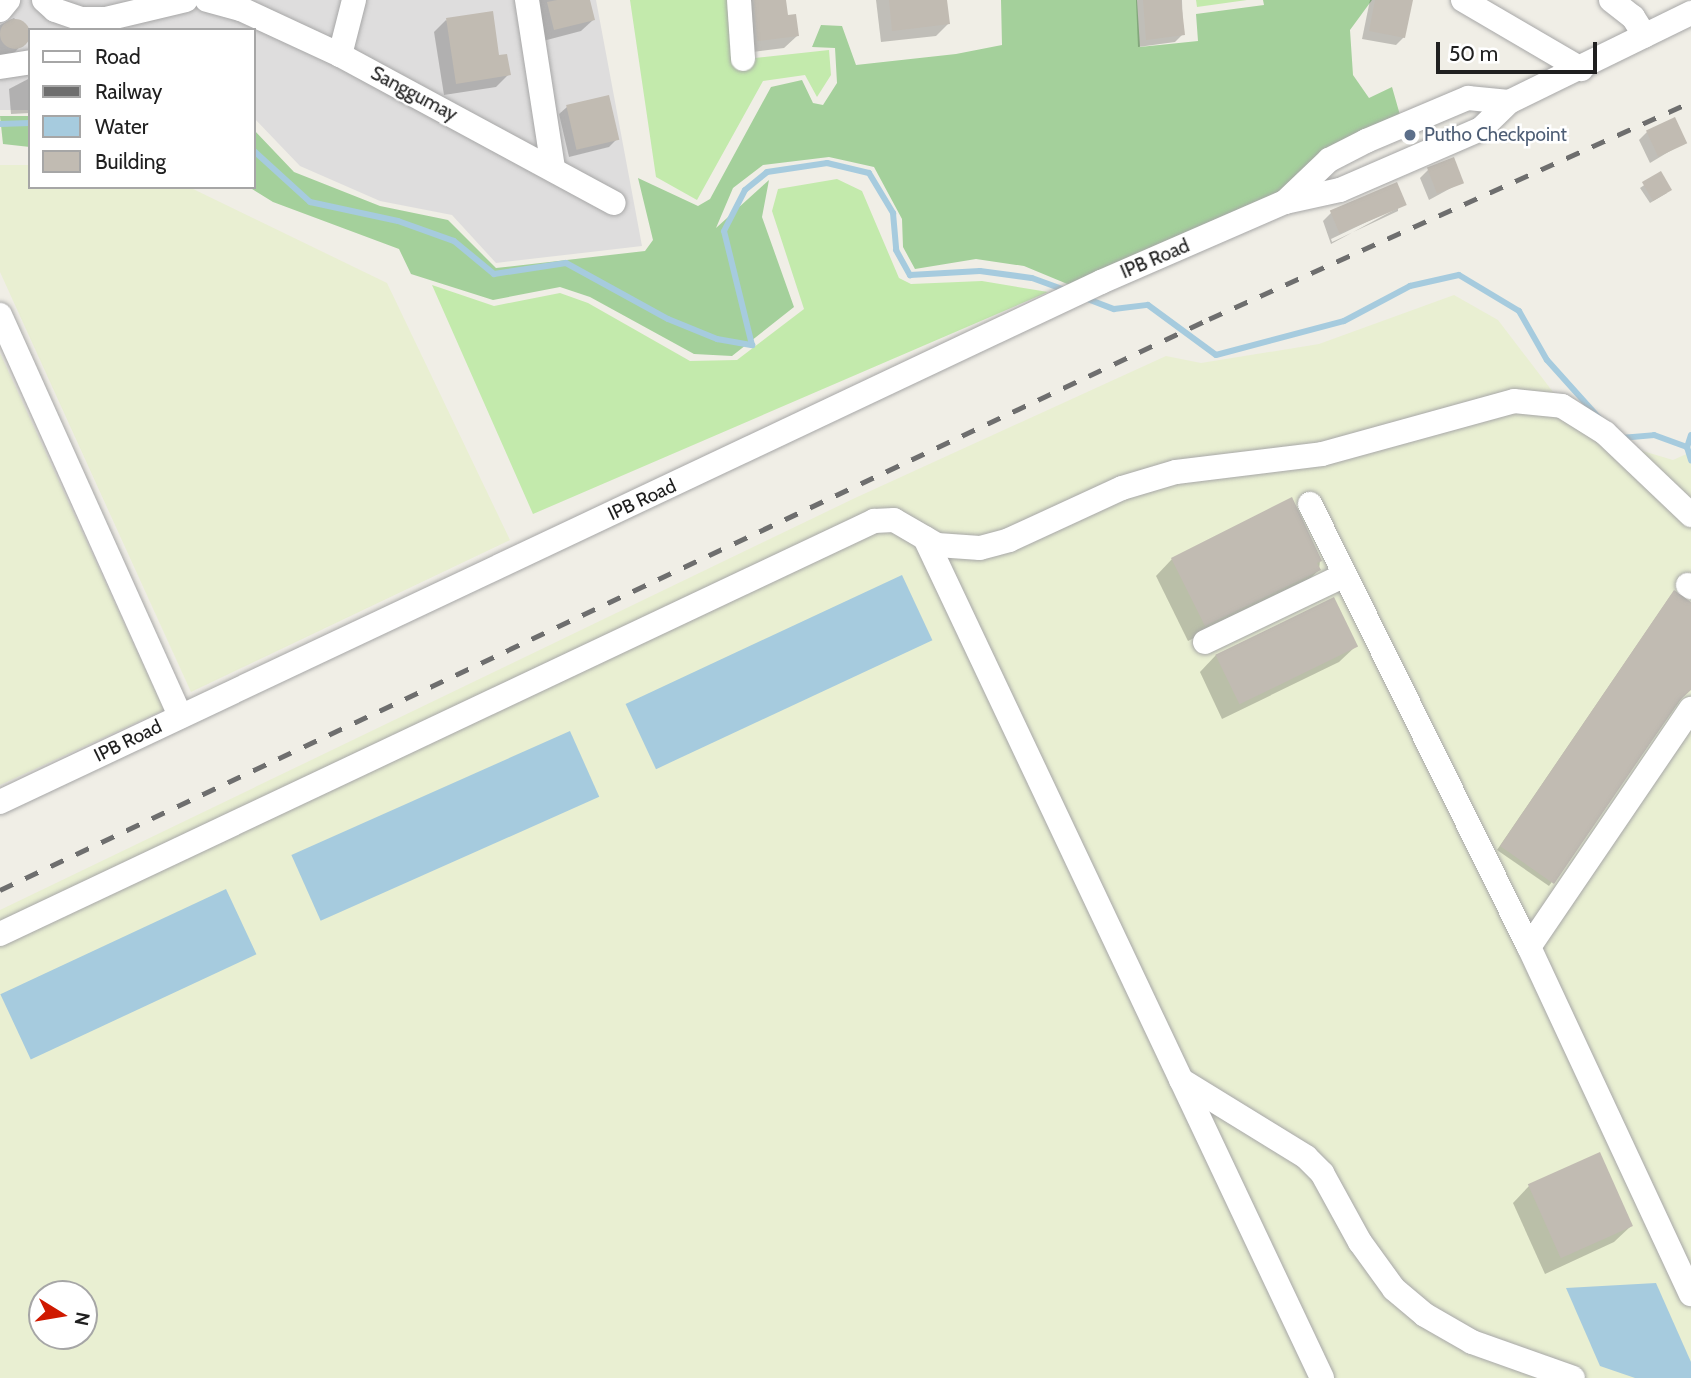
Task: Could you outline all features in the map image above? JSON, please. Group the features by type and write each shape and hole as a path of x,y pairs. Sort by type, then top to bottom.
{"street":[{"path":"0,10 8,0"},
{"path":"44,0 55,10 81,19 106,19 186,0"},
{"name":"Sanggumay","path":"207,0 241,9 340,55 553,167 614,203"},
{"path":"340,55 354,0"},
{"path":"527,0 553,167"},
{"path":"740,0 743,59"},
{"path":"1463,0 1581,69"},
{"path":"1611,0 1633,17 1645,36"},
{"name":"IPB Road","path":"0,802 1101,282 1285,202 1340,190 1481,129 1508,102 1581,69 1691,13"},
{"path":"0,67 28,62"},
{"name":"IPB Road","path":"1285,202 1329,160 1366,141 1468,98 1508,102"},
{"path":"0,315 180,716"},
{"path":"0,934 847,531 894,520 925,538 958,549 981,548 1009,540 1122,488 1176,472 1322,454 1514,401 1562,406 1605,433 1691,515"},
{"path":"1310,505 1529,947 1691,1294"},
{"path":"925,538 1322,1378"},
{"path":"1205,642 1343,576"},
{"path":"1529,947 1691,709"},
{"path":"1181,1080 1306,1157 1322,1173 1360,1242 1394,1289 1425,1315 1472,1342 1573,1378"}],"shaded area":[{"path":"0,0 596,0 642,246 496,263 452,215 380,201 300,166 256,120 256,28 28,28 28,110 0,110"}],"green space":[{"path":"630,0 730,0 737,60 829,50 831,75 817,97 805,75 763,81 697,200 656,177"},
{"path":"1001,0 1137,0 1140,47 1198,41 1196,14 1264,5 1263,0 1372,0 1350,30 1353,75 1369,98 1392,87 1400,115 1278,197 1077,288 1024,266 976,259 915,269 903,247 902,219 874,167 829,157 763,165 733,188 716,228 769,180 762,217 794,307 732,356 694,354 590,297 560,287 493,300 411,274 399,249 273,202 252,189 256,189 256,132 294,172 380,206 448,220 496,268 645,251 653,240 638,178 698,206 710,199 771,87 802,80 813,103 823,105 837,83 835,48 812,47 821,25 842,26 856,65 956,54 1002,45"},
{"path":"1196,0 1247,0 1197,7"},
{"path":"0,116 28,116 28,147 3,144"},
{"path":"0,165 28,165 28,189 193,189 387,283 510,540 191,692 0,272"},
{"path":"837,179 862,191 899,278 911,284 982,281 1048,292 533,514 432,285 494,306 560,293 588,303 690,361 737,360 804,309 772,211 778,189"},
{"path":"1454,295 1498,320 1553,392 1626,446 1673,460 1691,452 1691,1378 0,1378 0,910 855,498 1166,356 1201,363 1319,344"},
{"path":"0,353 164,710 0,785"}],"water":[{"path":"902,575 932,640 656,769 626,704"},
{"path":"570,731 599,797 321,921 291,855"},
{"path":"226,889 256,954 31,1059 0,994"},
{"path":"1656,1283 1691,1362 1691,1378 1635,1378 1600,1366 1566,1288"}],"building":[{"path":"590,0 595,20 554,30 547,2"},
{"path":"754,0 786,0 788,15 796,14 799,36 757,41"},
{"path":"889,0 947,0 950,24 892,31"},
{"path":"1143,0 1181,0 1185,35 1146,40"},
{"path":"1375,0 1413,0 1405,38 1369,31"},
{"path":"493,11 499,55 507,54 511,75 456,84 446,18"},
{"path":"9,20 21,20 29,28 28,41 21,48 9,48 1,40 1,28"},
{"path":"609,95 619,140 576,150 566,105"},
{"path":"1675,117 1687,143 1658,157 1646,131"},
{"path":"1454,157 1464,183 1437,194 1427,167"},
{"path":"1661,171 1672,190 1653,201 1642,182"},
{"path":"1397,182 1407,205 1340,234 1330,211"},
{"path":"1292,497 1322,561 1317,563 1321,570 1205,626 1171,558"},
{"path":"1674,590 1691,602 1691,690 1679,701 1554,884 1500,846"},
{"path":"1334,597 1358,646 1239,704 1215,655"},
{"path":"1600,1152 1633,1226 1561,1258 1528,1184"}],"waterway":[{"path":"0,124 28,123"},
{"path":"256,153 310,202 398,221 454,241 494,274 566,263 668,319 717,339 752,345 724,231 745,190 767,172 827,163 869,173 893,213 896,250 910,275 980,271 1032,278 1065,290"},
{"path":"1085,298 1114,309 1148,305 1216,355 1344,321 1410,286 1459,275 1519,311 1547,360 1599,418"},
{"path":"1621,438 1654,435 1687,447"},
{"path":"1691,435 1687,447 1691,460"}],"railway":[{"path":"0,890 1209,319 1691,102"}],"place":[{"name":"Putho Checkpoint","path":"1410,135"}]}
